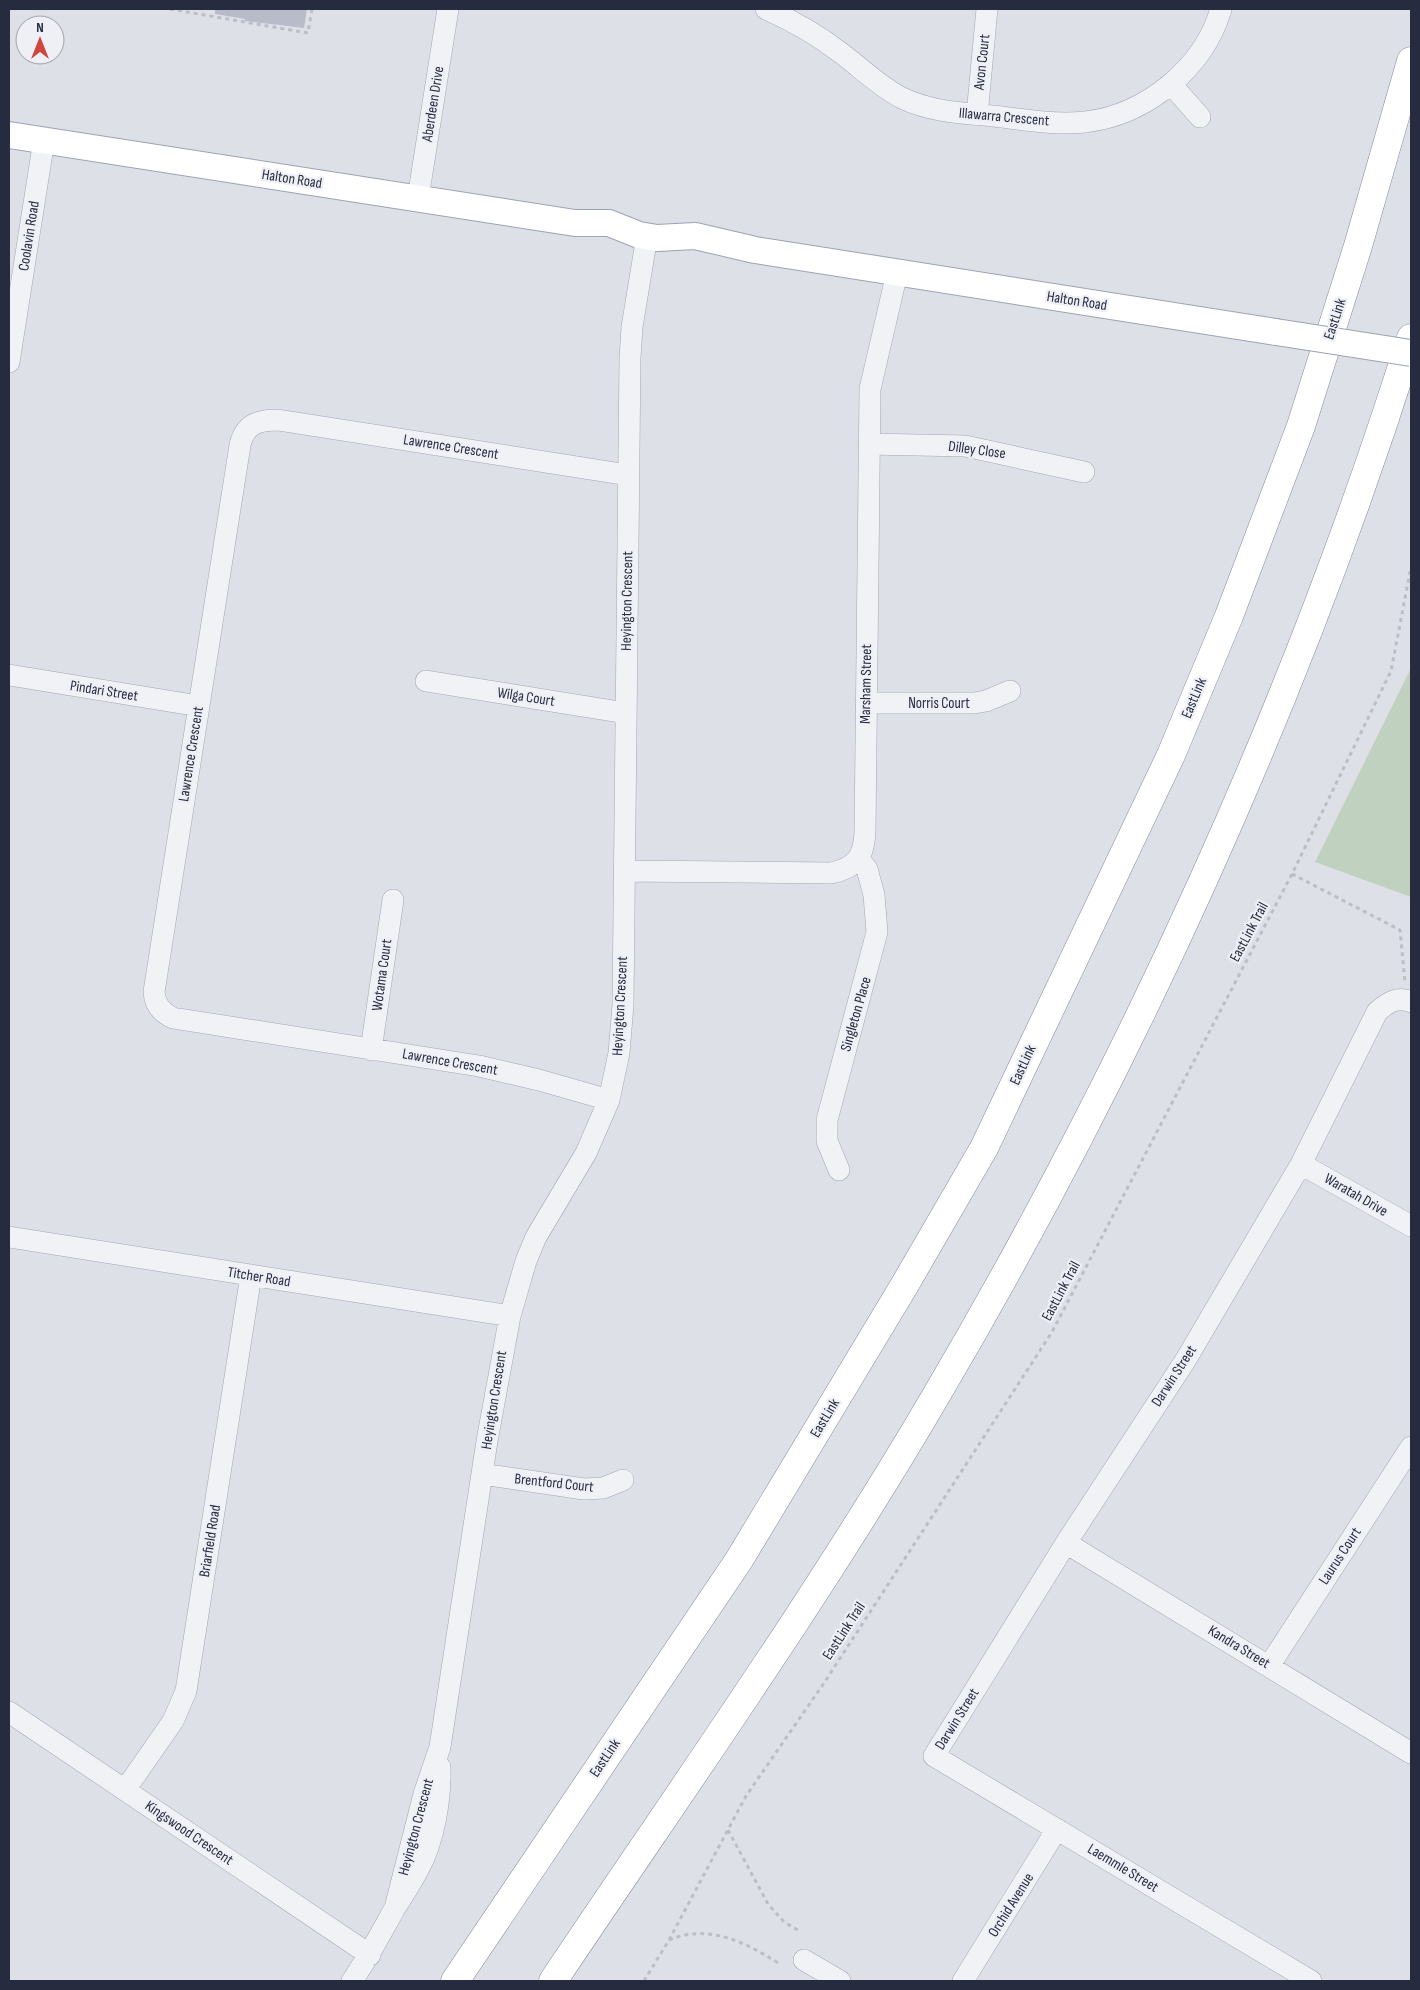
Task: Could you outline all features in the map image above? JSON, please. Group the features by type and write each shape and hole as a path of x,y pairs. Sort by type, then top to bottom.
{"highway":[{"name":"EastLink","path":"455,1981 739,1560 904,1286 984,1148 1171,754 1229,616 1301,426 1358,246 1411,61"},
{"path":"553,1981 731,1719 852,1534 936,1397 1038,1215 1103,1090 1160,972 1242,792 1332,566 1370,463 1411,338"}],"main road":[{"name":"Halton Road","path":"9,135 575,222 609,223 646,243 695,236 742,248 1411,353"}],"street":[{"name":"Aberdeen Drive","path":"418,198 448,9"},
{"name":"Illawarra Crescent","path":"766,9 840,52 876,81 902,98 935,110 1048,122 1086,122 1131,108 1171,84 1186,70 1204,46 1220,9"},
{"name":"Avon Court","path":"977,115 987,9"},
{"path":"1171,84 1200,117"},
{"name":"Coolavin Road","path":"9,362 44,140"},
{"name":"Heyington Crescent","path":"352,1981 370,1955 395,1908 424,1794 440,1747 482,1474 510,1316 526,1260 536,1237 598,1130 615,1079 622,1026 630,341 646,243"},
{"name":"Marsham Street","path":"859,859 863,851 865,832 870,389 896,273"},
{"name":"Lawrence Crescent","path":"609,1100 539,1080 479,1066 182,1020 168,1016 158,1005 154,992 240,444 244,432 261,422 278,420 628,475"},
{"name":"Dilley Close","path":"869,444 965,446 1084,472"},
{"name":"Pindari Street","path":"9,675 199,706"},
{"name":"Wilga Court","path":"426,681 626,713"},
{"name":"Norris Court","path":"866,703 974,703 986,701 1010,691"},
{"path":"624,871 831,873 842,871 859,859"},
{"name":"Singleton Place","path":"839,1170 827,1142 827,1120 878,932 874,895 867,869 859,859"},
{"name":"Wotama Court","path":"370,1050 393,900"},
{"name":"Darwin Street","path":"934,1756 1066,1543 1185,1361 1301,1164 1377,1012 1386,1003 1407,993"},
{"name":"Waratah Drive","path":"1301,1164 1411,1226"},
{"name":"Titcher Road","path":"9,1237 510,1316"},
{"name":"Briarfield Road","path":"125,1790 173,1721 186,1690 251,1275"},
{"name":"Laurus Court","path":"1269,1666 1411,1447"},
{"name":"Brentford Court","path":"482,1474 593,1489 612,1486 623,1480"},
{"name":"Kandra Street","path":"1066,1543 1411,1753"},
{"name":"Kingswood Crescent","path":"9,1712 370,1955"},
{"name":"Laemmle Street","path":"934,1756 1312,1981"},
{"name":"Orchid Avenue","path":"964,1981 1058,1829"},
{"path":"804,1960 840,1981"}],"path":[{"path":"170,9 308,32 312,9"},
{"name":"EastLink Trail","path":"644,1981 669,1940 746,1796 824,1683 1052,1332 1292,874 1391,671 1411,567"},
{"path":"1292,874 1400,930 1407,993"},
{"path":"728,1830 768,1904 784,1922 798,1930"},
{"path":"669,1940 683,1934 700,1934 740,1941 780,1964"}],"green space":[{"path":"1411,668 1411,897 1315,862"}],"building":[{"path":"215,9 307,9 304,28 245,21 245,19 215,14"}]}
